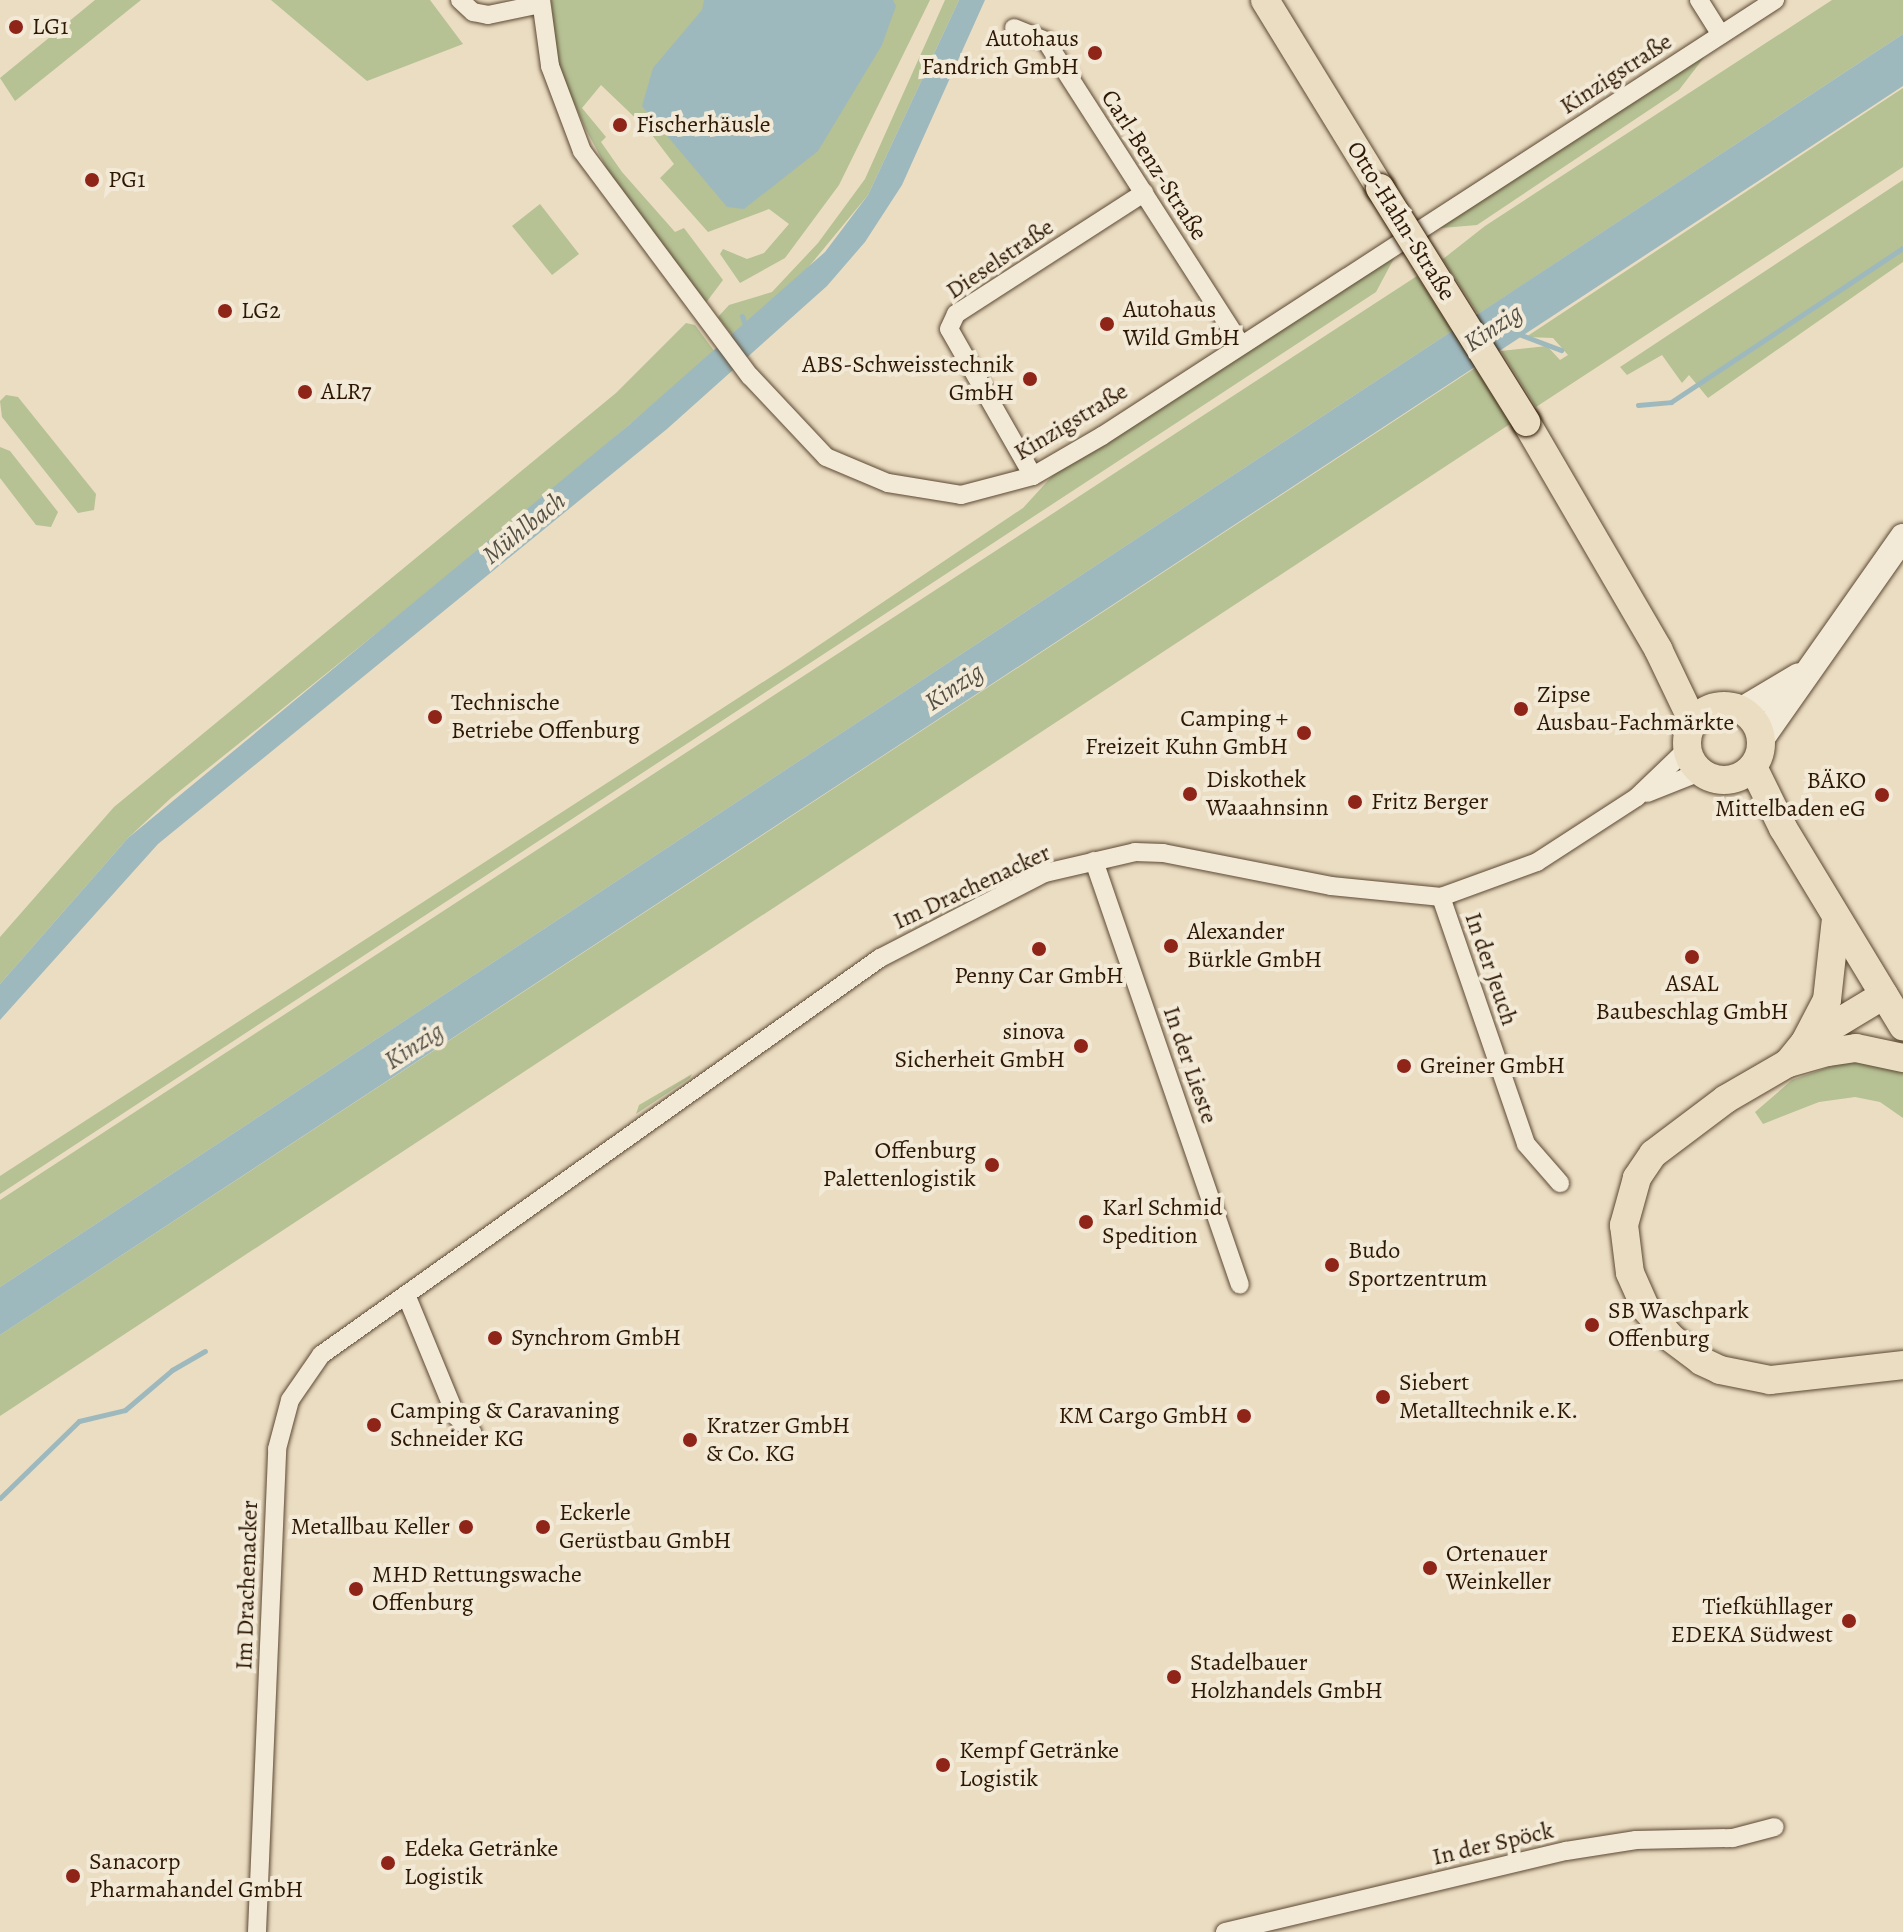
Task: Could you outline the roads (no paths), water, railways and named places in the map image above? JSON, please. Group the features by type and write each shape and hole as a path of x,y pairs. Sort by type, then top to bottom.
{"main road":[{"name":"Otto-Hahn-Straße","path":"1265,0 1526,422 1707,732 1761,739"},
{"path":"1707,732 1783,828 1903,1026"},
{"path":"1742,773 1761,739"},
{"path":"1796,1053 1827,1000 1836,918"},
{"path":"1884,995 1687,1125 1653,1154 1637,1178 1624,1225 1634,1286 1671,1338 1720,1370 1770,1380 1805,1379 1903,1365"},
{"path":"1796,1053 1856,1048 1903,1058"}],"street":[{"name":"Kinzigstraße","path":"460,0 473,12 488,15 541,2 550,66 582,151 718,337 800,434 826,457 859,474 961,495 1033,476 1775,0"},
{"path":"1699,0 1721,35"},
{"name":"Carl-Benz-Straße","path":"1014,28 1046,41 1240,343"},
{"name":"Dieselstraße","path":"1033,476 949,329 956,314 1144,193"},
{"path":"1761,739 1903,537"},
{"path":"1707,732 1806,672"},
{"name":"Im Drachenacker","path":"257,1932 281,1422 321,1355 407,1297 880,958 1045,873 1135,852 1163,853 1331,886 1441,897 1537,862 1637,797 1707,732"},
{"name":"Im Drachenacker","path":"1637,797 1707,732"},
{"name":"In der Lieste","path":"1094,861 1240,1285"},
{"name":"In der Jeuch","path":"1441,897 1526,1144 1560,1183"},
{"path":"407,1297 456,1416 472,1432"},
{"name":"In der Spöck","path":"1225,1932 1566,1851 1636,1840 1733,1838 1775,1827"}],"water":[{"path":"704,0 893,0 896,6 882,45 818,151 744,209 727,207 642,106 653,68 702,10"},
{"name":"Mühlbach","path":"959,0 985,0 902,185 865,242 827,286 667,429 158,844 0,1020 0,984 128,838 630,424 825,252 868,195"},
{"name":"Kinzig","path":"1903,34 1903,86 0,1335 0,1287"}],"waterway":[{"path":"1638,405 1671,402 1903,248"},
{"path":"742,316 747,330"},
{"name":"Kinzig","path":"1521,335 1561,350"},
{"path":"0,1498 79,1421 125,1410 172,1370 205,1351"}],"place":[{"name":"LG1","path":"16,27"},
{"name":"Autohaus Fandrich GmbH","path":"1095,53"},
{"name":"Fischerhäusle","path":"620,125"},
{"name":"PG1","path":"92,180"},
{"name":"LG2","path":"225,311"},
{"name":"Autohaus Wild GmbH","path":"1107,324"},
{"name":"ABS-Schweisstechnik GmbH","path":"1030,379"},
{"name":"ALR7","path":"305,392"},
{"name":"Zipse Ausbau-Fachmärkte","path":"1521,709"},
{"name":"Technische Betriebe Offenburg","path":"435,717"},
{"name":"Camping + Freizeit Kuhn GmbH","path":"1304,733"},
{"name":"Diskothek Waaahnsinn","path":"1190,794"},
{"name":"BÄKO Mittelbaden eG","path":"1882,795"},
{"name":"Fritz Berger","path":"1355,802"},
{"name":"Alexander Bürkle GmbH","path":"1171,946"},
{"name":"Penny Car GmbH","path":"1039,949"},
{"name":"ASAL Baubeschlag GmbH","path":"1692,957"},
{"name":"sinova Sicherheit GmbH","path":"1081,1046"},
{"name":"Greiner GmbH","path":"1404,1066"},
{"name":"Offenburg Palettenlogistik","path":"992,1165"},
{"name":"Karl Schmid Spedition","path":"1086,1222"},
{"name":"Budo Sportzentrum","path":"1332,1265"},
{"name":"SB Waschpark Offenburg","path":"1592,1325"},
{"name":"Synchrom GmbH","path":"495,1338"},
{"name":"Siebert Metalltechnik e.K.","path":"1383,1397"},
{"name":"KM Cargo GmbH","path":"1244,1416"},
{"name":"Camping & Caravaning Schneider KG","path":"374,1425"},
{"name":"Kratzer GmbH & Co. KG","path":"690,1440"},
{"name":"Metallbau Keller","path":"466,1527"},
{"name":"Eckerle Gerüstbau GmbH","path":"543,1527"},
{"name":"Ortenauer Weinkeller","path":"1430,1568"},
{"name":"MHD Rettungswache Offenburg","path":"356,1589"},
{"name":"Tiefkühllager EDEKA Südwest","path":"1849,1621"},
{"name":"Stadelbauer Holzhandels GmbH","path":"1174,1677"},
{"name":"Kempf Getränke Logistik","path":"943,1765"},
{"name":"Edeka Getränke Logistik","path":"388,1863"},
{"name":"Sanacorp Pharmahandel GmbH","path":"73,1876"}]}
